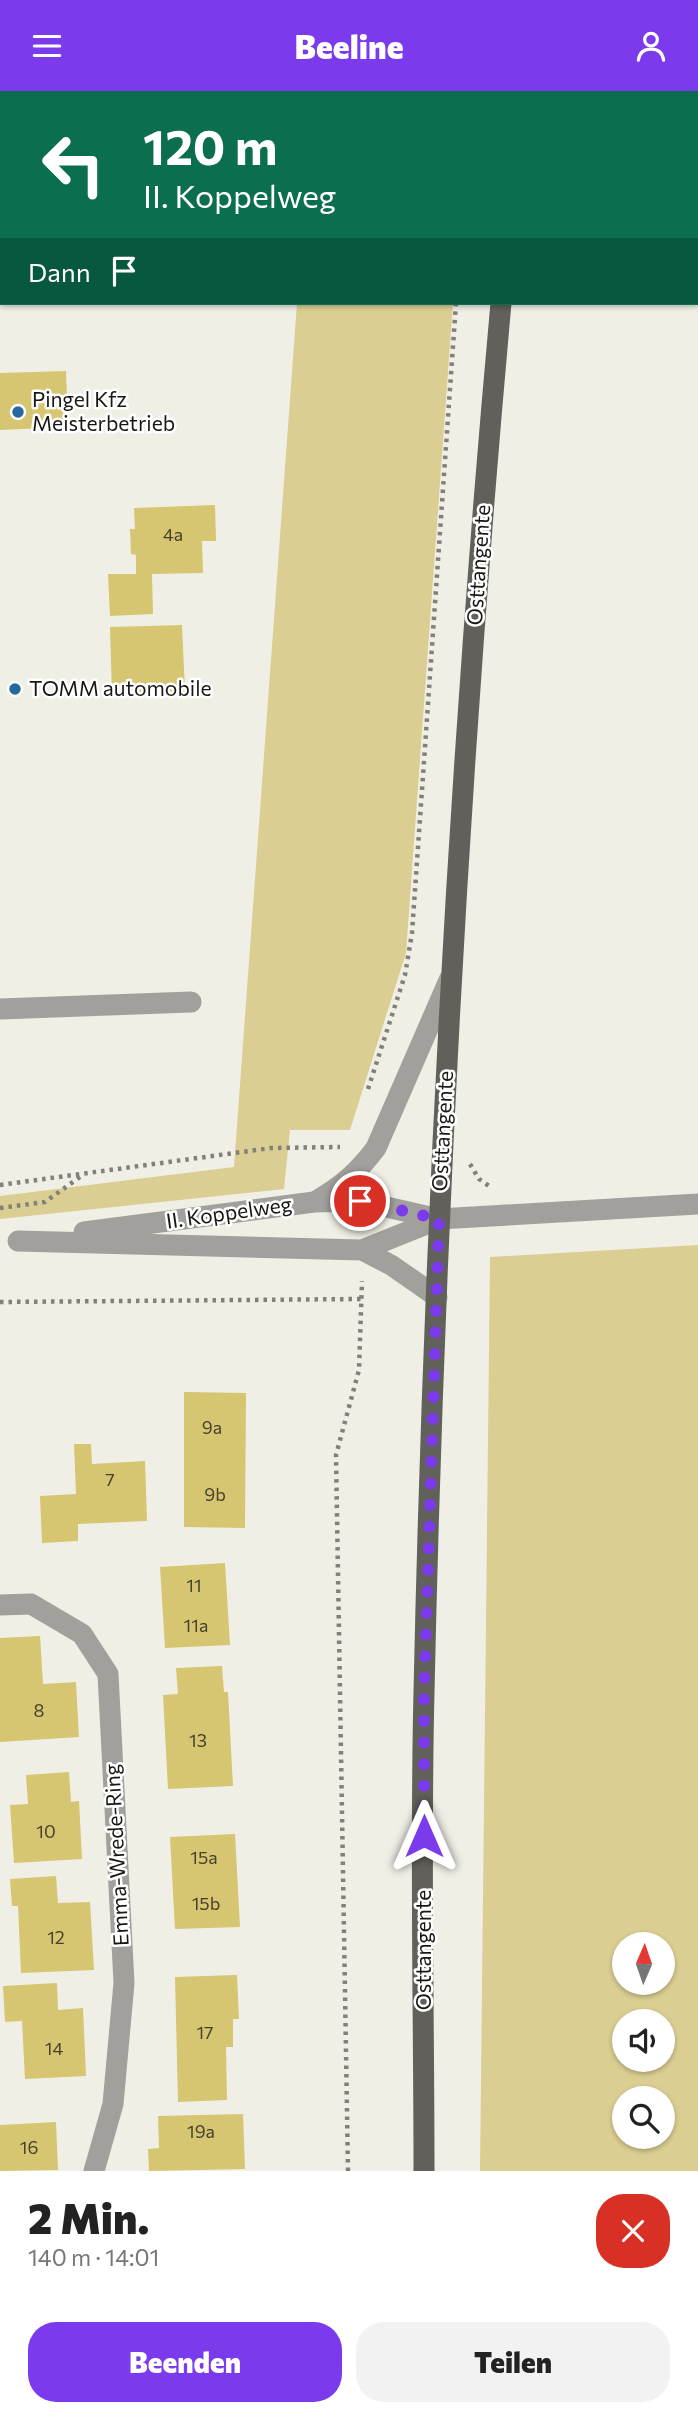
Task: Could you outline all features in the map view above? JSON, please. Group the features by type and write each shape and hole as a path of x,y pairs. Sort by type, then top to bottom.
{"main road":[{"name":"Osttangente","path":"424,2171 424,1696 439,1219 450,978 501,305"}],"street":[{"path":"314,1202 359,1172 376,1148 450,978"},
{"path":"0,1009 191,1002"},
{"name":"II. Koppelweg","path":"9,1241 314,1202 360,1201 439,1219 698,1204"},
{"name":"II. Koppelweg","path":"9,1241 362,1250 439,1219"},
{"name":"II. Koppelweg","path":"362,1250 438,1297"},
{"name":"Emma-Wrede-Ring","path":"0,1605 30,1604 82,1634 108,1674 124,1983 113,2104 94,2171"}],"path":[{"path":"366,1097 405,975 412,933 456,305"},
{"path":"0,1185 271,1148 347,1147"},
{"path":"0,1207 45,1202 85,1174"},
{"path":"0,1302 363,1299 359,1370 337,1455 348,2171"}],"shaded area":[{"path":"297,305 453,305 406,953 350,1130 290,1130 284,1189 0,1219 0,1196 234,1167"},
{"path":"698,1245 698,2171 480,2171 490,1257"}],"building":[{"path":"66,371 68,427 0,430 0,373"},
{"path":"215,505 216,541 202,541 203,573 152,574 153,614 110,616 108,574 136,574 136,555 131,554 130,529 135,529 134,508"},
{"path":"182,625 185,692 112,695 110,627"},
{"path":"184,1392 246,1393 245,1528 184,1527"},
{"path":"74,1444 91,1444 92,1464 145,1461 147,1521 78,1524 78,1541 42,1543 40,1496 76,1494"},
{"path":"225,1563 230,1645 165,1648 160,1567"},
{"path":"40,1636 43,1684 76,1682 79,1737 0,1742 0,1638"},
{"path":"222,1666 224,1692 228,1692 233,1786 168,1789 163,1695 178,1694 176,1668"},
{"path":"69,1772 71,1802 79,1801 82,1859 14,1863 10,1805 28,1804 26,1775"},
{"path":"235,1834 240,1927 175,1929 170,1837"},
{"path":"56,1876 58,1903 90,1902 94,1970 21,1973 18,1906 12,1906 10,1879"},
{"path":"237,1975 239,2019 233,2019 233,2047 226,2047 227,2100 178,2102 175,1977"},
{"path":"57,1983 58,2010 83,2008 86,2076 25,2079 22,2021 5,2022 3,1986"},
{"path":"243,2114 245,2169 149,2171 148,2149 159,2148 158,2116"},
{"path":"56,2122 58,2170 0,2171 0,2125"}],"place":[{"name":"Pingel Kfz Meisterbetrieb","path":"18,412"},
{"name":"TOMM automobile","path":"15,689"}],"route":[{"path":"360,1201 439,1219 424,1696 424,1836"}]}
